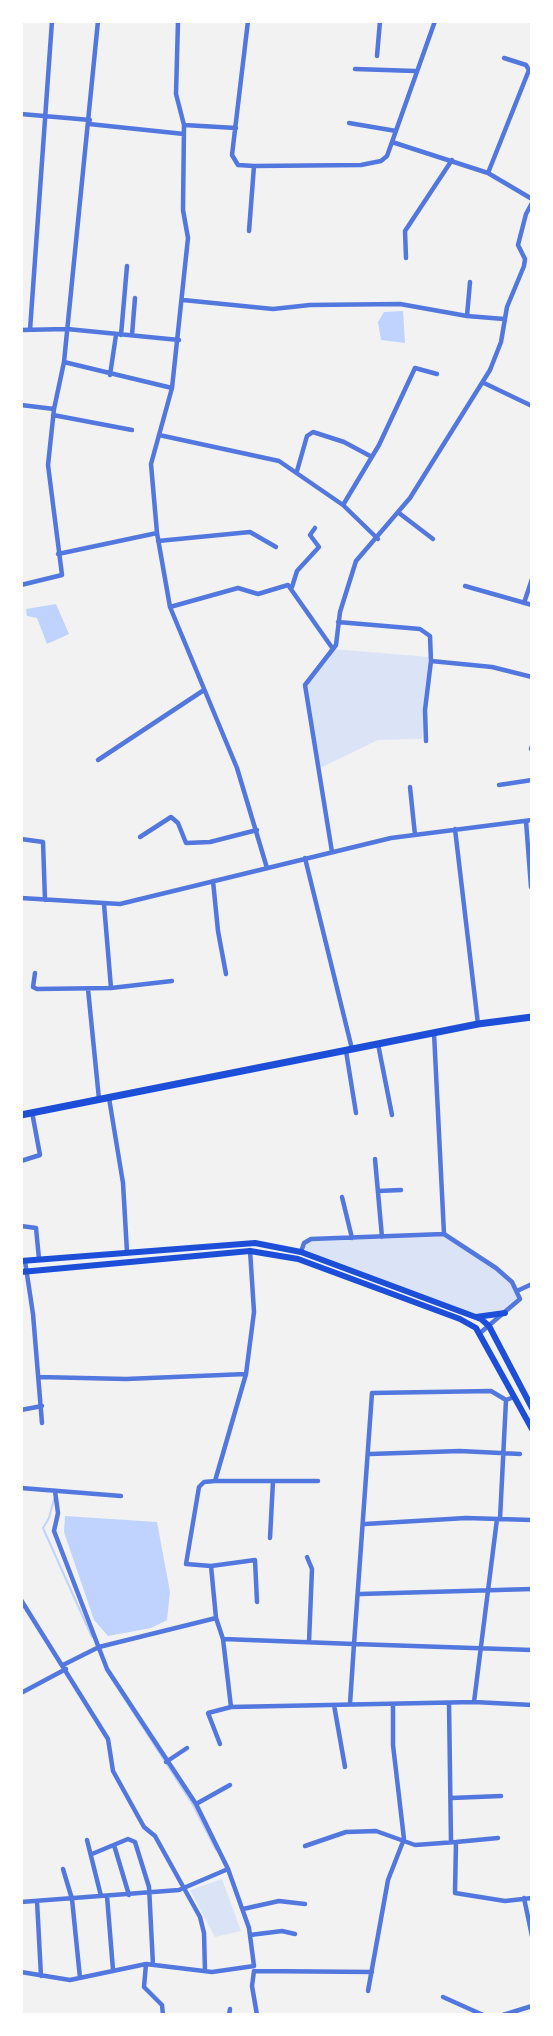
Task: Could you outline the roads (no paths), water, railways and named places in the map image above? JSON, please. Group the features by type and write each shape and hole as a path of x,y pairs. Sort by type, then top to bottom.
{"main road":[{"path":"21,1115 478,1024 532,1017"},
{"path":"24,1271 155,1254 250,1247 301,1252 477,1317 489,1326 532,1408"},
{"path":"281,1250 470,1324 480,1333 532,1429"},
{"path":"23,1261 127,1252 155,1254"},
{"path":"470,1324 477,1317 505,1313"},
{"path":"514,1395 522,1388"}],"street":[{"path":"30,330 52,21"},
{"path":"21,585 62,575 48,465 54,412 64,362 98,21"},
{"path":"178,21 176,94 184,125 183,210 188,238 172,388 150,477 170,607 233,758 267,867"},
{"path":"248,21 232,155 238,165 254,166 372,164 387,156 435,21"},
{"path":"377,56 380,21"},
{"path":"488,173 529,70 526,65 504,58"},
{"path":"355,69 415,71"},
{"path":"21,114 47,115 184,134"},
{"path":"349,123 396,131"},
{"path":"184,125 236,128"},
{"path":"332,852 305,685 338,637 338,622 356,561 399,513 484,383 501,342 504,318 524,267 525,259 518,245 532,201 488,173 392,142"},
{"path":"406,258 405,232 452,160"},
{"path":"249,232 254,166"},
{"path":"110,375 119,335 127,266"},
{"path":"467,316 470,282"},
{"path":"132,335 135,299"},
{"path":"183,300 273,309 310,305 400,304 467,316 504,318"},
{"path":"21,330 67,329 179,340"},
{"path":"64,362 172,388"},
{"path":"343,505 372,457 415,368 438,374"},
{"path":"484,383 532,407"},
{"path":"21,405 132,430"},
{"path":"297,471 307,436 313,432 344,442 372,457"},
{"path":"159,435 272,457 297,471 343,505 378,539"},
{"path":"399,513 433,539"},
{"path":"292,587 297,571 319,547 310,535 315,528"},
{"path":"158,541 250,532 259,534 276,547"},
{"path":"58,554 157,533"},
{"path":"524,603 532,579"},
{"path":"170,607 238,589 258,594 283,585 292,587 332,649"},
{"path":"466,586 532,605"},
{"path":"338,622 420,629 430,636 431,662 425,710 426,741"},
{"path":"431,662 492,667 532,677"},
{"path":"98,760 204,690"},
{"path":"499,785 532,780"},
{"path":"410,787 415,835"},
{"path":"140,836 171,817 178,823 186,843 210,842 257,830"},
{"path":"21,898 120,904 332,852 415,835 529,820 531,887"},
{"path":"455,829 478,1024"},
{"path":"21,839 43,842 45,900"},
{"path":"305,859 349,1050 356,1113"},
{"path":"214,881 218,931 226,974"},
{"path":"104,904 111,988"},
{"path":"35,973 34,989 111,988 172,981"},
{"path":"88,989 99,1099"},
{"path":"434,1033 444,1234"},
{"path":"379,1044 392,1115"},
{"path":"109,1098 124,1183 127,1252"},
{"path":"21,1161 40,1155 32,1112"},
{"path":"375,1159 382,1237"},
{"path":"378,1191 401,1191"},
{"path":"342,1197 352,1238"},
{"path":"21,1226 36,1228 39,1259"},
{"path":"301,1252 304,1243 311,1238 444,1234 496,1268 517,1291 520,1299 480,1333"},
{"path":"215,1481 246,1374 254,1312 250,1247"},
{"path":"23,1261 39,1377 42,1423"},
{"path":"517,1291 532,1284"},
{"path":"39,1377 126,1379 246,1374"},
{"path":"350,1704 370,1454 372,1393 491,1391 506,1399"},
{"path":"506,1399 514,1395"},
{"path":"474,1702 498,1519 506,1399"},
{"path":"21,1410 41,1406"},
{"path":"370,1454 449,1451 520,1454"},
{"path":"270,1538 273,1480"},
{"path":"257,1602 255,1560 211,1566 186,1564 199,1488 204,1482 215,1481 318,1481"},
{"path":"21,1488 121,1496"},
{"path":"55,1491 58,1513 54,1531 110,1676 195,1804 228,1869 250,1935 257,2015"},
{"path":"365,1524 532,1520"},
{"path":"307,1557 312,1569 309,1642"},
{"path":"211,1566 216,1618 223,1639 231,1707"},
{"path":"360,1594 532,1589"},
{"path":"21,1600 108,1739 113,1770 138,1815 155,1836 202,1924 205,1971"},
{"path":"21,1693 99,1647 216,1618"},
{"path":"223,1639 532,1650"},
{"path":"220,1744 208,1713 231,1707 474,1702 532,1705"},
{"path":"449,1703 455,1893 505,1901 532,1898"},
{"path":"368,1992 387,1880 404,1839 393,1745 393,1704"},
{"path":"334,1705 345,1768"},
{"path":"166,1762 187,1748"},
{"path":"195,1804 230,1785"},
{"path":"451,1798 501,1796"},
{"path":"304,1846 346,1832 376,1831 415,1845 454,1844 498,1838"},
{"path":"92,1854 128,1839 135,1842 147,1875 149,1894 150,1964 144,1987 162,2005 163,2015"},
{"path":"87,1840 104,1896 113,1970"},
{"path":"114,1845 129,1895"},
{"path":"63,1869 72,1899 80,1978"},
{"path":"21,1902 149,1894 184,1889 228,1869"},
{"path":"524,1898 532,1936"},
{"path":"37,1901 41,1976"},
{"path":"243,1909 285,1901 305,1904"},
{"path":"250,1935 282,1931 295,1934"},
{"path":"21,1972 60,1980 150,1964 205,1971 254,1969 372,1972"},
{"path":"443,1997 483,2015"},
{"path":"503,2015 532,2006"}],"water":[{"path":"403,311 405,343 381,340 378,322 384,312"},
{"path":"56,604 69,634 47,644 37,618 27,616 26,609"},
{"path":"65,1516 157,1522 170,1592 167,1620 151,1628 108,1636 94,1620 64,1532"}],"waterway":[{"path":"54,1499 43,1528 92,1637"},
{"path":"106,1670 193,1805 216,1850"}]}
